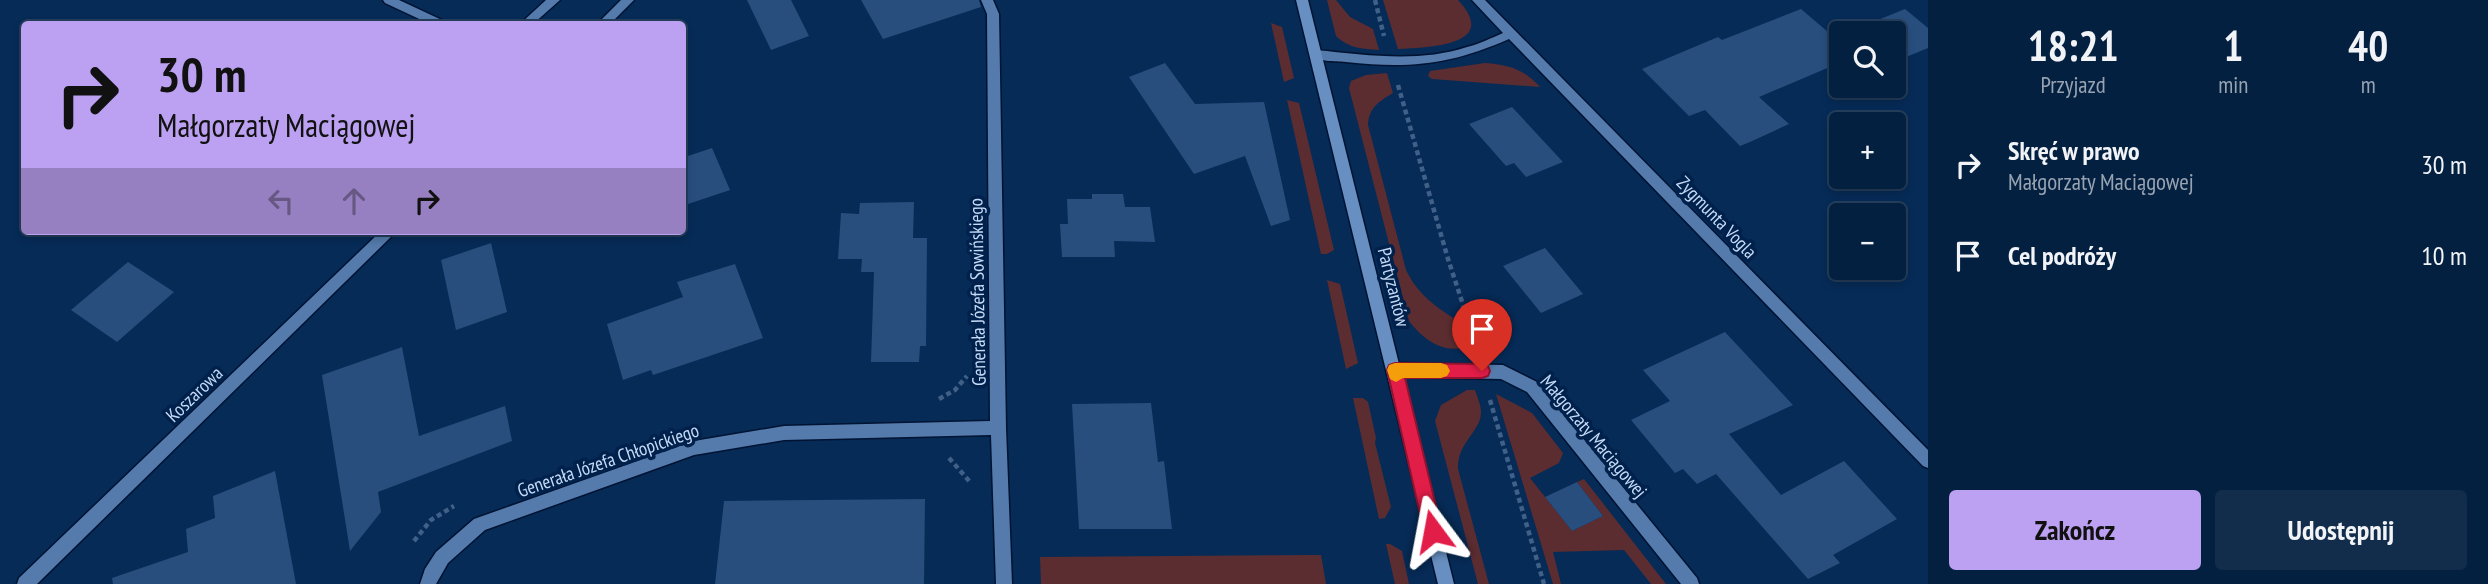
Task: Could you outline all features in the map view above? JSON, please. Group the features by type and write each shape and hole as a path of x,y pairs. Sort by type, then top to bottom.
{"main road":[{"name":"Partyzantów","path":"1302,0 1446,584"}],"street":[{"path":"389,0 434,21"},
{"path":"530,21 554,0"},
{"path":"606,21 628,0"},
{"name":"Generała Józefa Sowińskiego","path":"987,0 993,13 998,428 1004,584"},
{"name":"Zygmunta Vogla","path":"1478,0 1928,461"},
{"path":"1315,54 1381,60 1426,59 1470,51 1511,34"},
{"name":"Koszarowa","path":"25,584 386,235"},
{"name":"Małgorzaty Maciągowej","path":"1395,370 1503,372 1532,387 1691,584"},
{"name":"Generała Józefa Chłopickiego","path":"428,584 430,573 453,547 480,524 694,448 784,433 998,428"}],"path":[{"path":"1375,0 1382,27"},
{"path":"1401,96 1477,348"},
{"path":"927,404 955,390 971,371"},
{"path":"1486,388 1544,584"},
{"path":"940,454 951,459 975,489"},
{"path":"410,549 420,531 444,510 456,505"}],"shaded area":[{"path":"1327,0 1336,0 1350,17 1373,29 1379,50 1350,45 1336,36"},
{"path":"1383,0 1458,0 1469,15 1471,27 1466,35 1442,45 1398,49"},
{"path":"1271,23 1282,27 1294,78 1284,82"},
{"path":"1485,63 1516,69 1540,87 1432,79 1428,76 1430,71"},
{"path":"1387,73 1393,93 1375,106 1368,125 1406,270 1416,287 1429,300 1460,322 1467,347 1441,347 1420,334 1409,321 1349,88 1351,81 1366,75"},
{"path":"1287,100 1299,103 1334,250 1327,254 1321,254"},
{"path":"1327,280 1340,284 1358,363 1346,369"},
{"path":"1467,390 1475,390 1481,412 1477,426 1461,452 1458,469 1489,584 1478,584 1435,421 1441,405"},
{"path":"1496,394 1532,413 1563,453 1559,463 1530,478 1572,531 1603,516 1577,482 1584,479 1666,584 1651,584 1624,550 1553,552 1561,584 1553,584"},
{"path":"1353,398 1363,398 1368,402 1391,507 1385,518 1379,519"},
{"path":"1386,544 1402,551 1409,584 1395,584"},
{"path":"1321,555 1326,584 1041,584 1040,557"}],"building":[{"path":"747,0 791,0 809,36 771,50"},
{"path":"861,0 979,0 981,7 883,39"},
{"path":"1801,9 1829,33 1829,67 1759,97 1789,124 1740,146 1705,110 1689,116 1642,69 1718,37 1722,40"},
{"path":"1905,9 1928,28 1928,48 1906,57 1906,21 1876,21"},
{"path":"1165,63 1195,104 1264,102 1290,220 1271,226 1245,156 1194,174 1129,77"},
{"path":"1512,107 1563,162 1526,177 1514,163 1506,166 1469,124"},
{"path":"712,148 730,190 686,205 686,157"},
{"path":"1092,194 1123,194 1125,207 1150,207 1155,242 1114,241 1115,257 1062,257 1060,224 1068,224 1067,199 1092,199"},
{"path":"914,202 913,238 927,238 926,346 920,346 919,362 871,362 874,272 861,272 862,259 838,259 841,213 859,214 860,203"},
{"path":"491,243 507,312 456,330 441,260"},
{"path":"1545,248 1583,294 1541,313 1503,266"},
{"path":"128,262 174,292 117,342 71,310"},
{"path":"735,264 763,338 653,375 651,370 623,380 607,324 683,297 677,282"},
{"path":"1725,332 1793,405 1729,434 1781,495 1844,461 1897,519 1833,555 1840,563 1808,579 1716,474 1697,484 1683,469 1675,473 1631,420 1670,401 1643,370"},
{"path":"402,347 419,436 505,406 512,441 378,492 381,512 350,551 322,375"},
{"path":"1151,403 1158,462 1164,461 1172,529 1079,529 1072,404"},
{"path":"275,471 296,584 113,584 112,578 188,552 186,529 215,518 213,496"},
{"path":"1577,482 1603,516 1572,531 1545,497"},
{"path":"925,499 924,584 715,584 724,501"}],"slow traffic":[{"path":"1396,374 1395,370 1441,371"}],"route":[{"path":"1433,531 1395,370 1482,371"}]}
